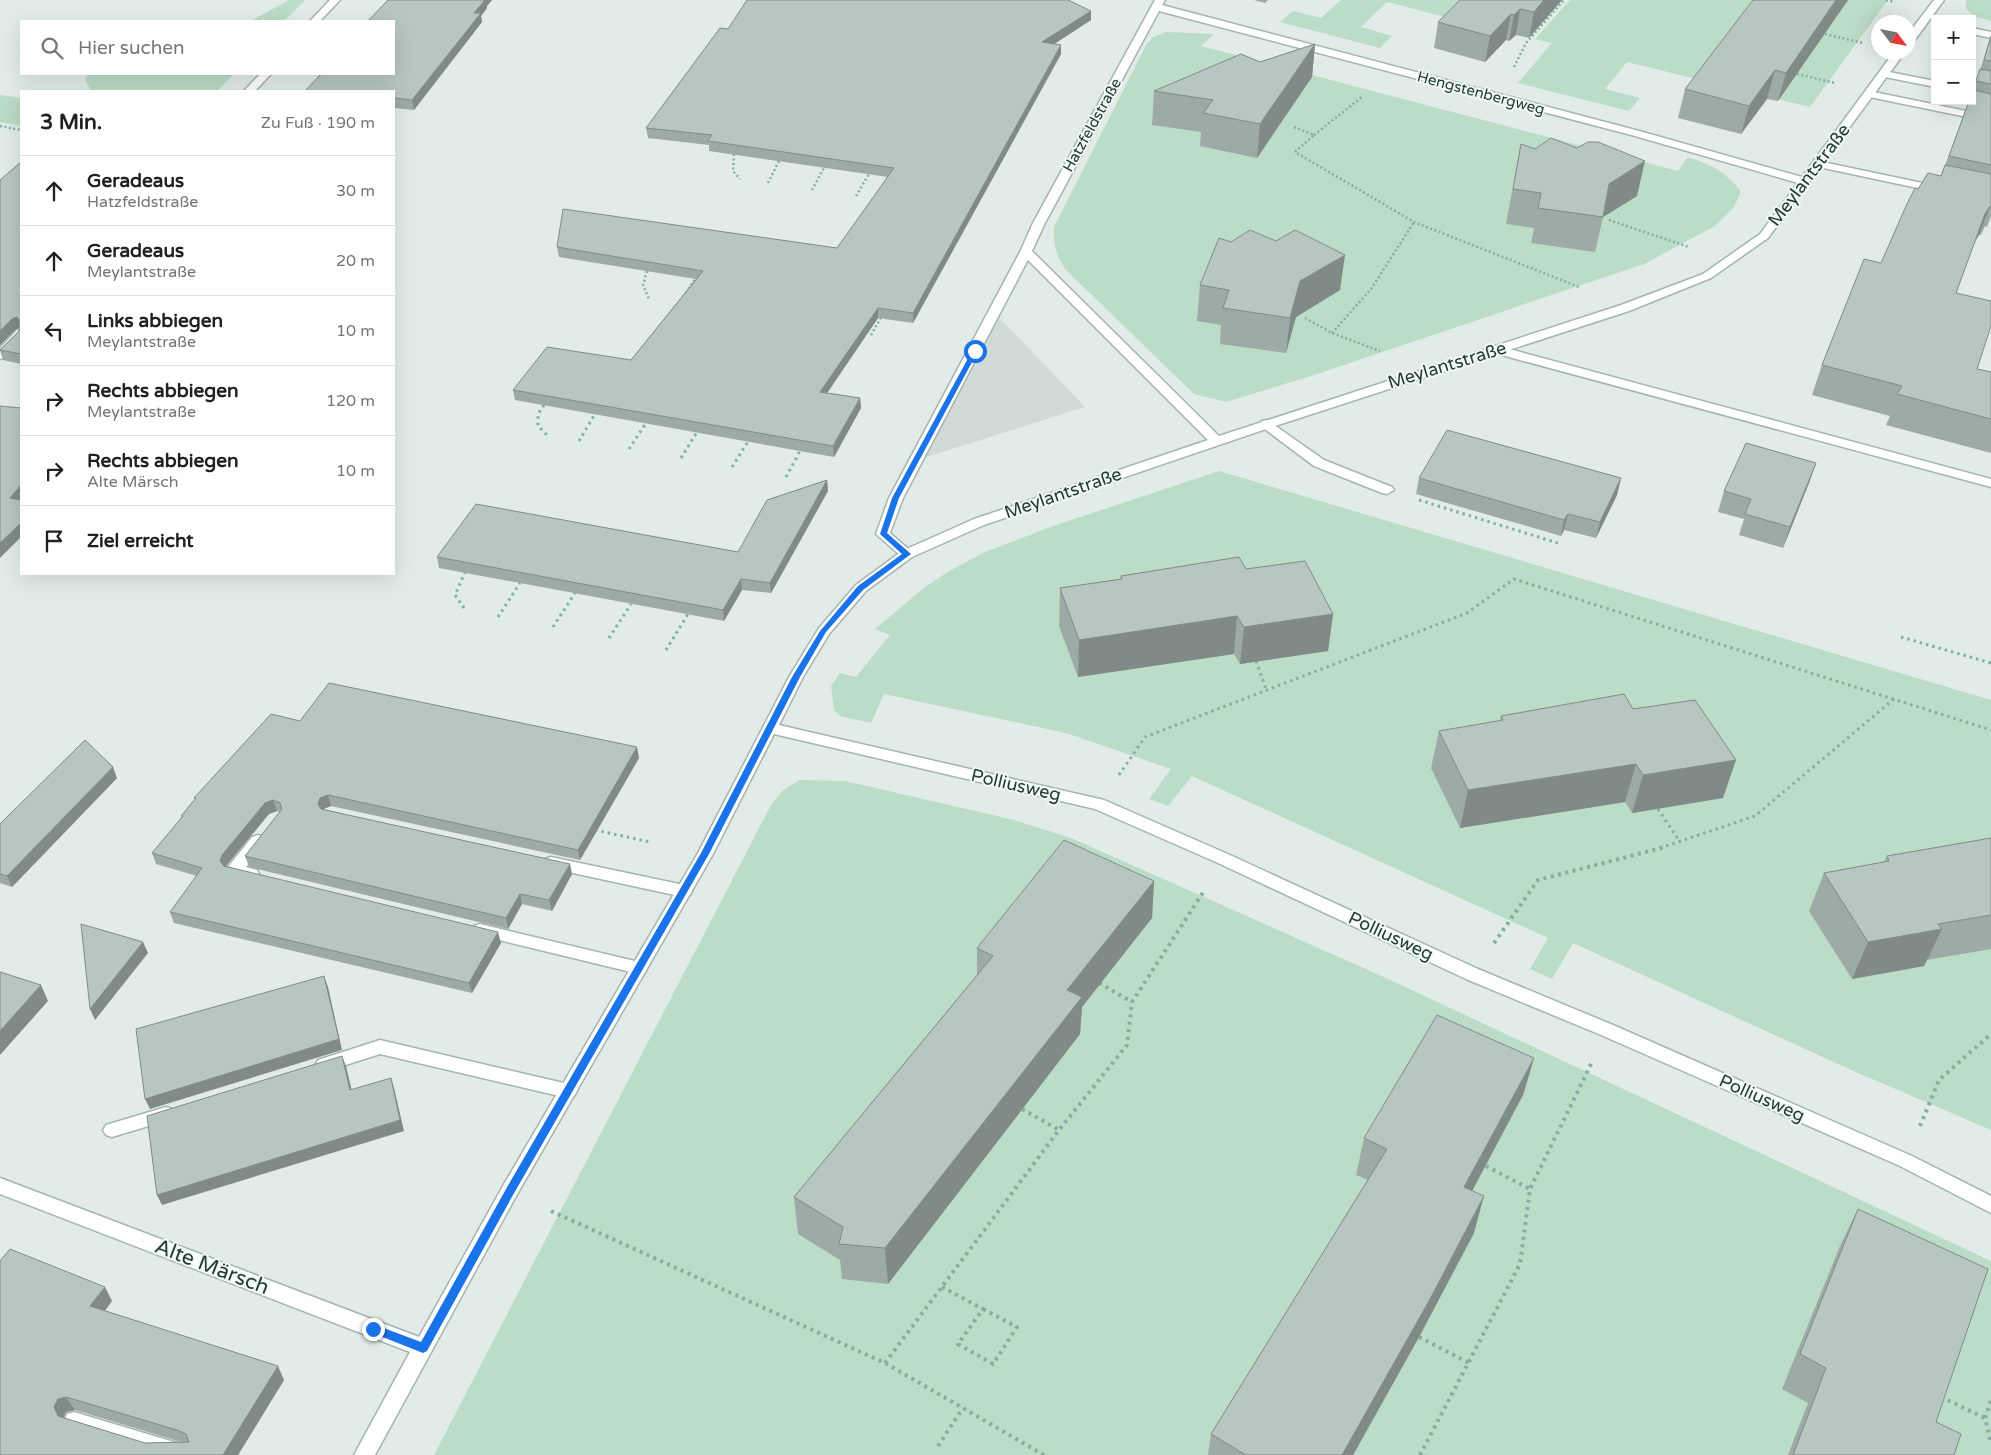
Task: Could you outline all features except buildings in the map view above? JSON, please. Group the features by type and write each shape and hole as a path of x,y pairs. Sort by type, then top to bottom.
{"street":[{"path":"316,20 335,0"},
{"path":"1916,35 1930,22 1939,0"},
{"name":"Hengstenbergweg","path":"1158,4 1804,181"},
{"name":"Hatzfeldstraße","path":"907,554 883,534 896,498 1026,252 1039,223 1158,4"},
{"path":"1976,32 1991,35"},
{"name":"Meylantstraße","path":"364,1455 568,1091 684,891 770,728 824,631 861,588 907,554 979,522 1268,424 1625,308 1706,276 1764,236 1894,60"},
{"path":"1884,74 1931,83"},
{"path":"251,90 265,75"},
{"path":"1869,94 1991,119"},
{"path":"1818,164 1952,193"},
{"path":"1026,252 1217,441"},
{"path":"0,355 20,334"},
{"path":"1498,350 1991,482"},
{"path":"1268,424 1318,463 1388,490"},
{"name":"Polliusweg","path":"770,728 1099,804 1224,858 1472,974 1607,1030 1906,1162 1991,1205"},
{"path":"263,877 234,870 270,827"},
{"path":"535,860 684,891"},
{"path":"463,926 639,968"},
{"path":"306,1070 380,1047 568,1091"},
{"path":"112,1130 186,1108"},
{"name":"Alte Märsch","path":"0,1186 423,1348"},
{"path":"74,1421 184,1455"}],"path":[{"path":"1489,96 1511,71 1526,43 1564,0"},
{"path":"1886,0 1894,2"},
{"path":"1825,34 1865,43"},
{"path":"1391,69 1365,95 1295,152 1414,222 1584,289"},
{"path":"1797,74 1835,83"},
{"path":"0,126 20,130"},
{"path":"1294,127 1314,136"},
{"path":"734,154 733,171 740,179"},
{"path":"768,183 779,161"},
{"path":"812,190 824,168"},
{"path":"856,196 869,174"},
{"path":"1609,220 1689,247"},
{"path":"1332,333 1372,289 1414,222"},
{"path":"647,271 642,279 643,289 649,299"},
{"path":"684,296 695,279"},
{"path":"871,335 883,315"},
{"path":"1305,318 1332,333 1388,354"},
{"path":"544,405 538,414 538,426 547,435"},
{"path":"579,441 595,414"},
{"path":"629,449 646,423"},
{"path":"681,458 698,432"},
{"path":"732,468 749,440"},
{"path":"786,477 801,449"},
{"path":"1388,490 1561,544"},
{"path":"464,608 455,595 465,572"},
{"path":"1099,804 1145,737 1467,613 1514,579 1991,730"},
{"path":"498,617 520,583"},
{"path":"553,627 575,593"},
{"path":"609,638 631,604"},
{"path":"666,650 688,614"},
{"path":"1901,637 1991,663"},
{"path":"1256,661 1266,690"},
{"path":"1472,974 1538,880 1680,842 1755,816 1894,699"},
{"path":"1658,809 1680,842"},
{"path":"587,828 650,842"},
{"path":"885,1363 1059,1130 1127,1045 1132,1002 1224,858"},
{"path":"1099,983 1132,1002"},
{"path":"1420,1455 1520,1264 1530,1189 1607,1030"},
{"path":"1906,1162 1939,1080 1991,1034"},
{"path":"1022,1109 1059,1130"},
{"path":"1486,1166 1530,1189"},
{"path":"551,1211 885,1363 1044,1455"},
{"path":"942,1286 983,1308 1017,1328 993,1364 958,1344 983,1308"},
{"path":"1419,1337 1469,1363"},
{"path":"1937,1395 1985,1418"},
{"path":"1991,1401 1985,1418 1991,1443"},
{"path":"938,1446 963,1408"}],"shaded area":[{"path":"994,312 1085,407 917,460"}],"green space":[{"path":"289,0 305,0 285,20 253,20"},
{"path":"1341,0 1481,0 1461,21 1387,2 1361,27 1392,36 1380,48 1280,22 1293,11 1321,18"},
{"path":"1570,0 1888,0 1877,15 1871,15 1871,23 1810,107 1627,62 1605,89 1640,98 1629,111 1518,83 1552,43 1535,39"},
{"path":"1966,0 1991,0 1991,21 1976,17 1966,9"},
{"path":"1166,32 1214,34 1201,46 1678,171 1688,157 1718,170 1730,179 1741,192 1734,207 1715,226 1644,264 1314,375 1226,402 1194,394 1066,270 1056,250 1054,239 1054,227 1146,45 1153,37"},
{"path":"88,75 233,75 218,90 90,90 85,79"},
{"path":"0,95 20,98 20,126 0,122"},
{"path":"1219,471 1991,700 1991,1130 1849,1069 1573,943 1552,979 1530,969 1548,938 1192,776 1168,806 1149,799 1171,769 1066,733 884,694 871,723 840,716 834,710 831,686 840,673 856,677 890,635 875,629 925,587 951,570 985,552 1053,526"},
{"path":"800,780 845,781 1014,820 1071,838 1386,978 1991,1261 1991,1455 434,1455 771,805 783,790"}],"route":[{"path":"373,1329 423,1348 509,1192 705,854 796,677 824,631 861,588 907,554 883,534 896,498 975,351"}]}
